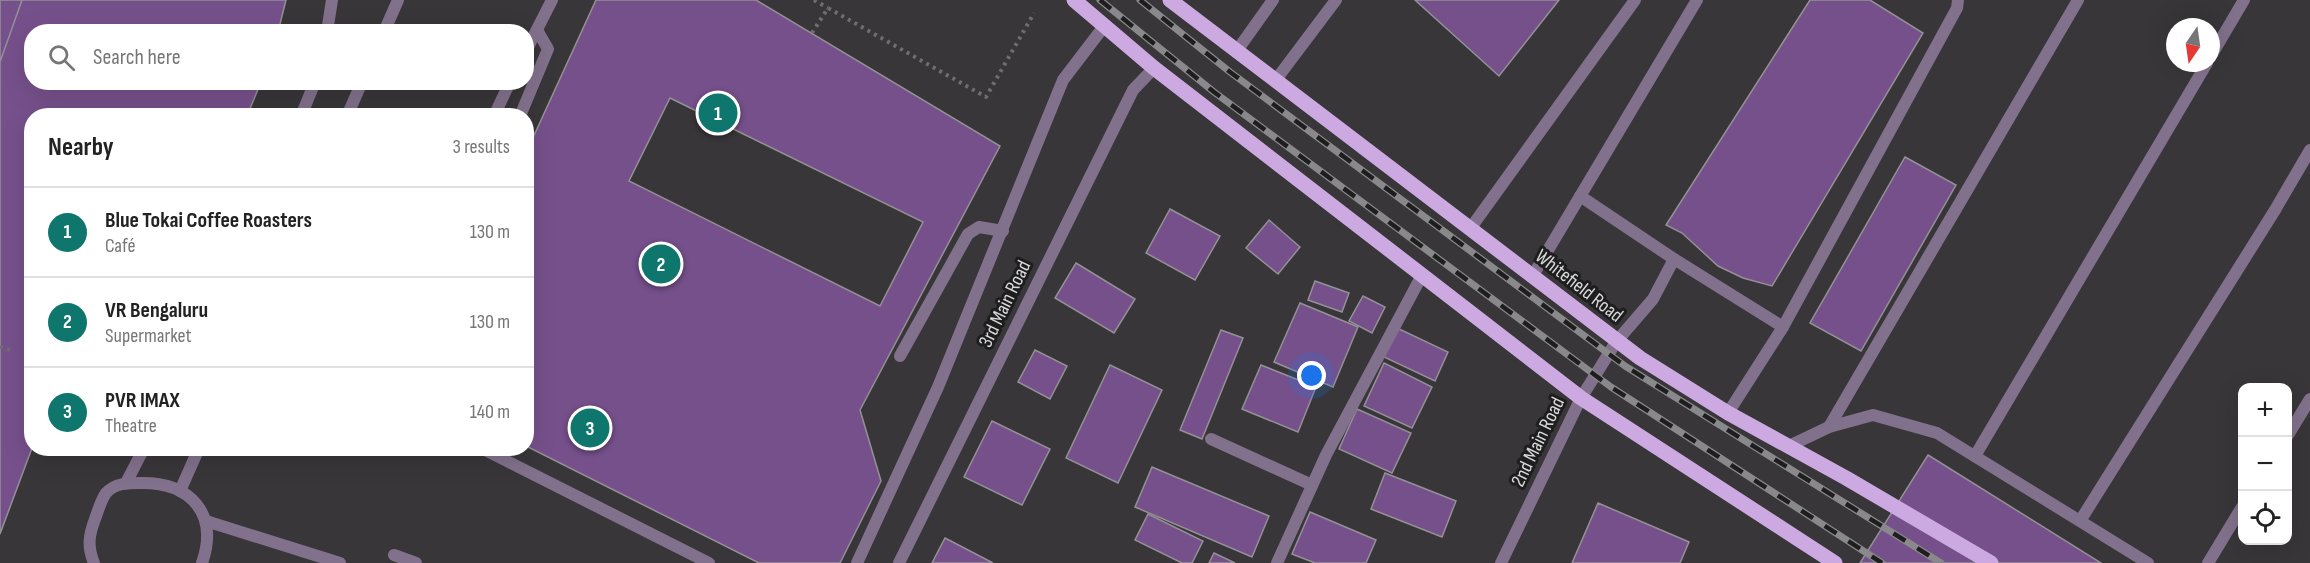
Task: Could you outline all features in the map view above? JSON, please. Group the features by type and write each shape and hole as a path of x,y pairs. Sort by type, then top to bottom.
{"main road":[{"path":"1074,0 1154,68 1421,277 1581,398 1835,563"},
{"name":"Whitefield Road","path":"1170,0 1616,342 1728,413 1991,563"}],"street":[{"path":"328,24 332,0"},
{"path":"388,24 398,0"},
{"path":"534,36 552,0"},
{"path":"1236,52 1273,0"},
{"path":"1275,81 1336,0"},
{"path":"1470,229 1635,0"},
{"path":"1533,277 1697,0"},
{"path":"1728,413 1783,327 1957,8 1958,0"},
{"path":"1829,427 2078,0"},
{"path":"2220,41 2244,0"},
{"path":"857,563 938,387 1063,80 1105,25"},
{"path":"534,83 548,50 537,30"},
{"name":"3rd Main Road","path":"899,563 1133,90 1154,68"},
{"path":"1975,456 2202,72"},
{"path":"304,108 312,90"},
{"path":"351,108 358,90"},
{"path":"498,108 506,90"},
{"path":"523,108 531,90"},
{"path":"2080,521 2275,210 2310,150"},
{"path":"1580,196 1674,260 1783,327"},
{"path":"900,356 968,234 979,227 1003,231"},
{"name":"2nd Main Road","path":"1501,563 1581,398 1616,342 1653,299 1674,260"},
{"path":"1277,563 1312,485 1403,307 1421,277"},
{"path":"2292,428 2310,399"},
{"path":"1789,446 1829,427 1873,415 1937,433 2148,563"},
{"path":"1211,439 1312,485"},
{"path":"126,483 140,456"},
{"path":"180,491 195,456"},
{"path":"497,456 709,563"},
{"path":"94,563 88,544 103,499 111,489 126,483 153,482 180,491 201,508 206,521 207,548 202,563"},
{"path":"2208,563 2238,514"},
{"path":"206,521 316,558 340,563"},
{"path":"394,555 416,563"}],"path":[{"path":"814,0 986,97 1034,13"},
{"path":"812,33 828,8"},
{"path":"0,347 13,351"}],"building":[{"path":"0,0 286,0 280,24 24,24 24,90 258,90 250,108 24,108 24,456 29,456 0,534"},
{"path":"0,0 22,0 0,62"},
{"path":"596,0 756,0 1000,146 860,410 881,481 840,563 759,563 534,450 534,136","holes":["670,98 923,222 880,306 629,181"]},
{"path":"1415,0 1559,0 1499,76"},
{"path":"1810,0 1870,0 1923,33 1772,286 1743,278 1718,266 1682,233 1666,225"},
{"path":"1905,157 1956,185 1861,351 1810,323"},
{"path":"1170,209 1220,236 1195,280 1146,253"},
{"path":"1269,220 1300,247 1278,274 1246,248"},
{"path":"1076,263 1135,299 1114,333 1055,298"},
{"path":"1315,281 1349,293 1342,312 1308,300"},
{"path":"1363,296 1385,307 1372,333 1349,321"},
{"path":"1300,303 1358,327 1333,387 1274,362"},
{"path":"1397,328 1448,352 1435,381 1384,357"},
{"path":"1221,330 1243,338 1202,439 1180,430"},
{"path":"1035,350 1067,366 1050,399 1018,382"},
{"path":"1384,363 1432,387 1412,428 1364,406"},
{"path":"1110,365 1162,390 1118,483 1066,458"},
{"path":"1261,365 1316,387 1298,432 1242,409"},
{"path":"1357,409 1411,433 1392,473 1339,449"},
{"path":"992,421 1050,449 1022,505 964,477"},
{"path":"1928,455 2101,563 1860,563"},
{"path":"1152,467 1269,516 1252,557 1135,507"},
{"path":"1385,473 1456,501 1442,537 1371,509"},
{"path":"1598,503 1689,542 1680,563 1572,563"},
{"path":"1310,512 1376,540 1366,563 1315,563 1292,554"},
{"path":"1148,514 1203,541 1192,563 1182,563 1135,540"},
{"path":"945,538 993,563 932,563"},
{"path":"1214,553 1235,563 1209,563"}],"railway":[{"path":"1100,0 1214,92 1611,387 1882,563"},
{"path":"1140,0 1230,72 1625,366 1941,563"}],"place":[{"name":"Blue Tokai Coffee Roasters","path":"718,113"},
{"name":"VR Bengaluru","path":"661,264"},
{"name":"PVR IMAX","path":"590,428"}]}
